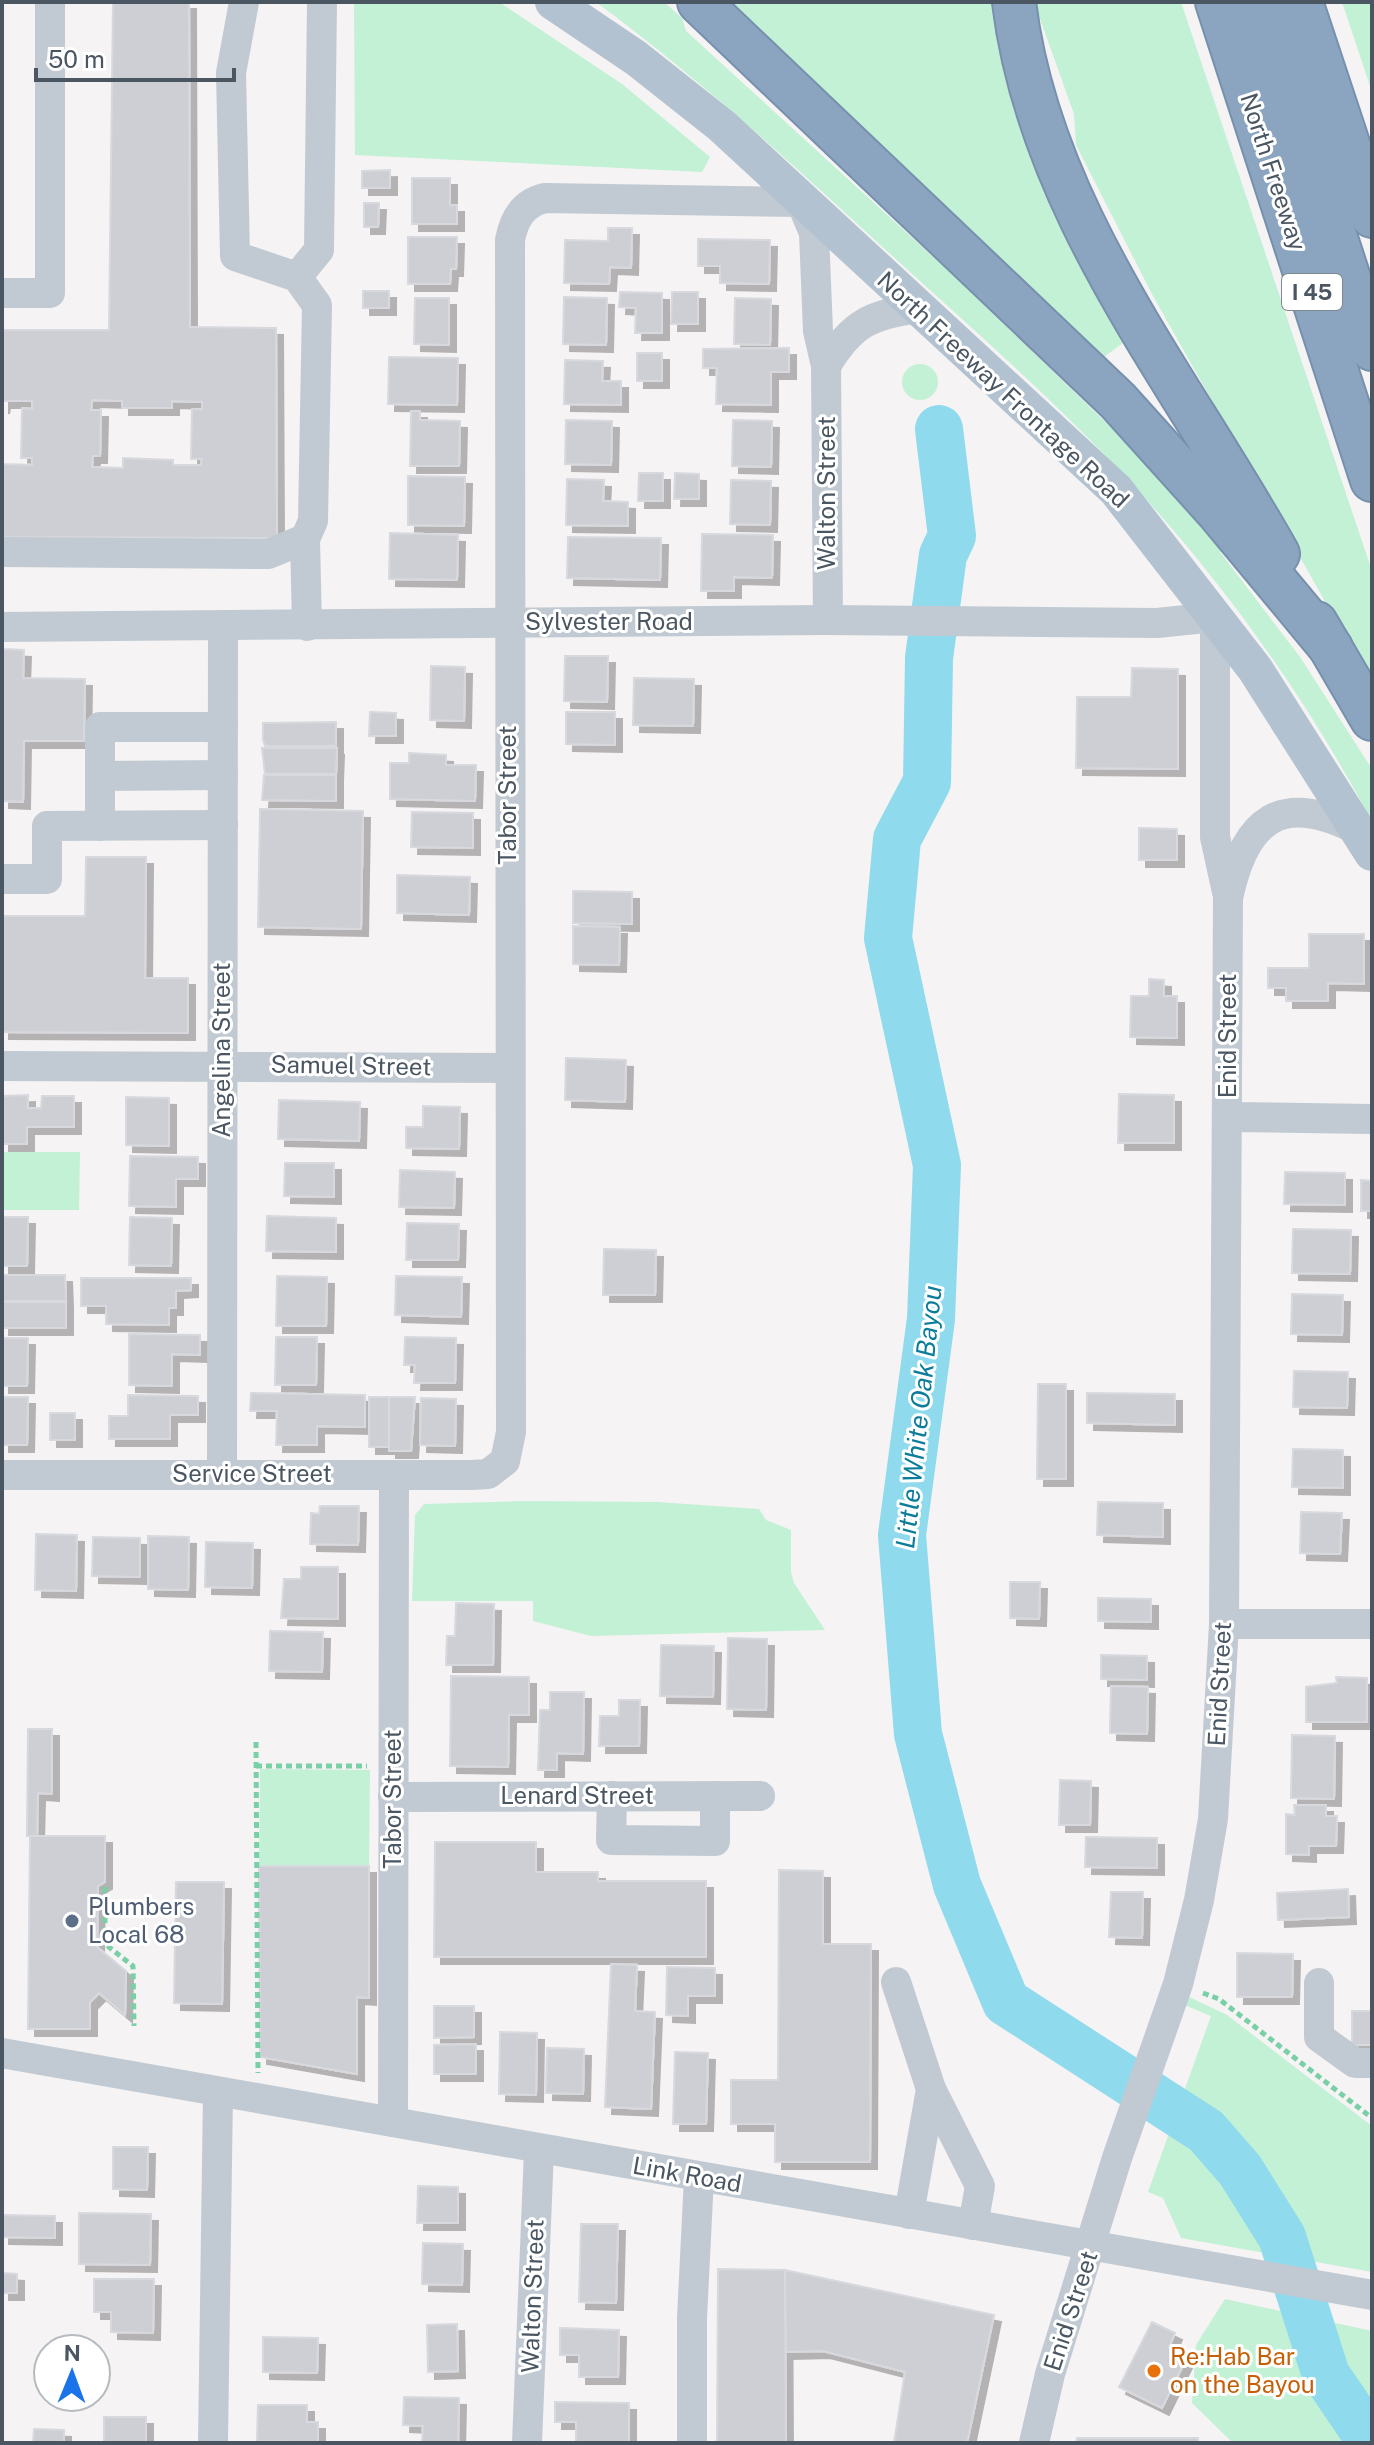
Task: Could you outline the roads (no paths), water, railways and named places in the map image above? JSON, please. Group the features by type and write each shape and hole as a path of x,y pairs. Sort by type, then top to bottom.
{"highway":[{"path":"686,2 739,41"},
{"path":"699,2 1118,401 1218,512 1331,648"},
{"path":"1014,2 1026,71 1042,126 1080,218 1118,289 1227,464 1372,719"},
{"name":"North Freeway","path":"1217,2 1271,102 1372,349"},
{"name":"North Freeway","path":"1259,2 1271,102 1372,480"},
{"path":"1301,2 1372,216"}],"main road":[{"name":"North Freeway Frontage Road","path":"553,2 636,58 722,126 1116,490 1255,669 1365,841"}],"street":[{"path":"2,293 50,293 50,2"},
{"path":"244,2 231,73 235,256 297,277 317,305 313,521 305,539 307,626"},
{"path":"297,277 319,250 322,2"},
{"name":"Tabor Street","path":"500,1468 509,1451 511,1432 508,623 512,227 526,206 537,200 606,198 801,202"},
{"name":"Walton Street","path":"801,202 814,233 818,331 826,366 828,620"},
{"path":"826,366 842,340 871,317 919,308"},
{"path":"2,552 268,554 305,539"},
{"name":"Sylvester Road","path":"2,627 828,620 1157,623 1215,617"},
{"name":"Enid Street","path":"1034,2443 1050,2374 1117,2158 1163,2025 1199,1900 1213,1819 1224,1624 1228,1117 1228,898 1215,837 1215,617"},
{"name":"Angelina Street","path":"222,1473 223,627"},
{"path":"100,826 100,727 223,727"},
{"path":"100,776 223,775"},
{"name":"Enid Street","path":"1228,898 1241,852 1249,840 1278,816 1309,811 1331,816 1365,841"},
{"path":"2,879 47,879 47,826 223,825"},
{"name":"Samuel Street","path":"2,1066 509,1068"},
{"path":"1228,1117 1372,1119"},
{"name":"Service Street","path":"2,1475 222,1473 394,1476 488,1474 500,1468"},
{"name":"Tabor Street","path":"393,2122 394,1476"},
{"path":"1224,1624 1372,1624"},
{"path":"612,1796 611,1840 715,1841 715,1796"},
{"name":"Lenard Street","path":"393,1797 760,1796"},
{"path":"896,1982 931,2089 980,2186 973,2225"},
{"path":"1319,1983 1319,2037 1355,2063 1372,2063"},
{"name":"Link Road","path":"2,2053 1372,2295"},
{"path":"909,2214 931,2089"},
{"path":"213,2443 218,2092"},
{"name":"Walton Street","path":"527,2443 539,2150"},
{"path":"692,2443 692,2318 699,2177"}],"waterway":[{"name":"Little White Oak Bayou","path":"939,429 952,536 943,555 929,658 927,782 897,839 888,938 937,1165 931,1319 902,1535 918,1734 957,1885 1006,2002 1206,2131 1240,2170 1282,2237 1326,2375 1372,2443"}],"place":[{"name":"Plumbers Local 68","path":"72,1921"},
{"name":"Re:Hab Bar on the Bayou","path":"1154,2371"}]}
